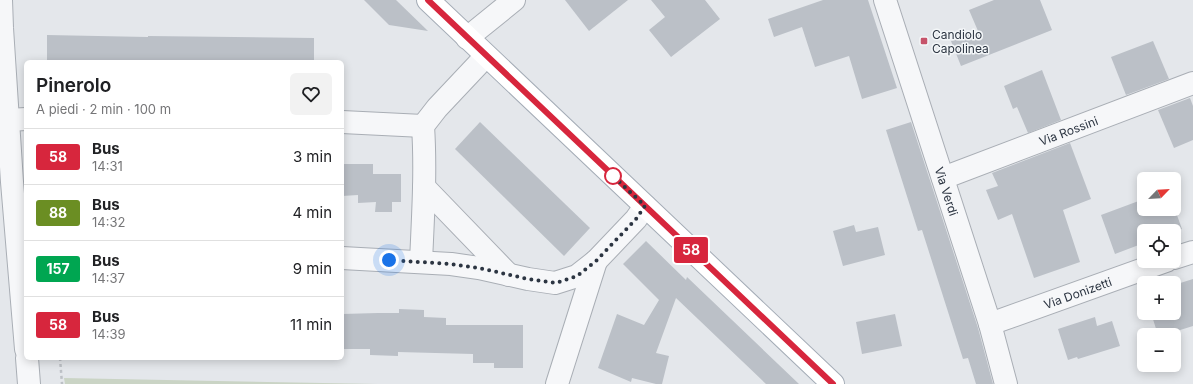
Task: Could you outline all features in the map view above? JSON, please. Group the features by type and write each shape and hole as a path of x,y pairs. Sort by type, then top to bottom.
{"main road":[{"path":"428,0 833,384"}],"street":[{"path":"1,0 2,28 17,119 6,182 22,249 24,299"},
{"path":"467,38 514,0"},
{"name":"Via Verdi","path":"885,0 990,324 1006,384"},
{"path":"420,262 424,187 423,126 437,108 486,56"},
{"name":"Via Rossini","path":"943,178 1193,83"},
{"path":"344,122 423,126"},
{"path":"424,187 509,275"},
{"path":"344,258 450,264 556,283 577,276 596,261 636,219 645,206"},
{"path":"1181,256 1193,252"},
{"path":"558,384 596,261"},
{"name":"Via Donizetti","path":"990,324 1146,268"},
{"path":"27,360 29,384"}],"path":[{"path":"60,360 62,384"}],"green space":[{"path":"64,378 378,384 65,384"}],"building":[{"path":"364,0 396,0 428,31 389,25"},
{"path":"565,0 628,0 589,31"},
{"path":"651,0 705,0 720,19 671,57 649,30 665,17"},
{"path":"823,0 868,0 897,88 862,99 849,56 815,67 802,27 774,37 768,19"},
{"path":"994,0 1040,0 1052,30 961,66 951,41 978,31 969,10"},
{"path":"47,35 314,38 314,60 47,60"},
{"path":"1153,41 1169,79 1126,95 1111,57"},
{"path":"1042,70 1061,120 1028,133 1017,107 1013,109 1004,86"},
{"path":"1190,98 1193,106 1193,140 1174,148 1158,110"},
{"path":"480,122 590,228 564,256 455,149"},
{"path":"911,122 978,328 993,384 976,384 968,358 963,359 922,230 918,231 886,130"},
{"path":"1070,143 1091,199 1063,210 1080,262 1034,278 1012,214 998,220 986,190 998,186 992,173"},
{"path":"344,164 373,164 373,174 401,174 401,202 392,202 392,212 375,212 376,202 358,203 358,195 344,196"},
{"path":"1137,202 1137,216 1177,216 1180,224 1137,224 1137,246 1115,254 1101,215"},
{"path":"854,225 856,232 878,227 885,255 843,266 833,231"},
{"path":"646,241 686,280 687,277 799,384 766,384 676,298 656,353 669,356 662,384 632,378 631,382 598,368 617,314 644,325 659,300 623,264"},
{"path":"1193,279 1193,326 1181,330 1181,328 1156,328 1153,320 1181,320 1181,283"},
{"path":"399,309 424,310 424,317 446,318 446,325 523,325 523,368 494,368 494,363 473,363 473,354 398,352 398,356 370,355 370,349 344,349 344,314 399,313"},
{"path":"895,314 902,346 862,354 856,322"},
{"path":"1095,317 1097,326 1112,321 1120,346 1078,359 1077,357 1068,360 1058,329"}],"bus line":[{"name":"58","path":"428,0 833,384"}],"place":[{"name":"Candiolo Capolinea","path":"924,41"}],"route":[{"path":"389,260 450,264 556,283 577,276 596,261 616,241 636,219 645,206 611,174 613,176"}]}
